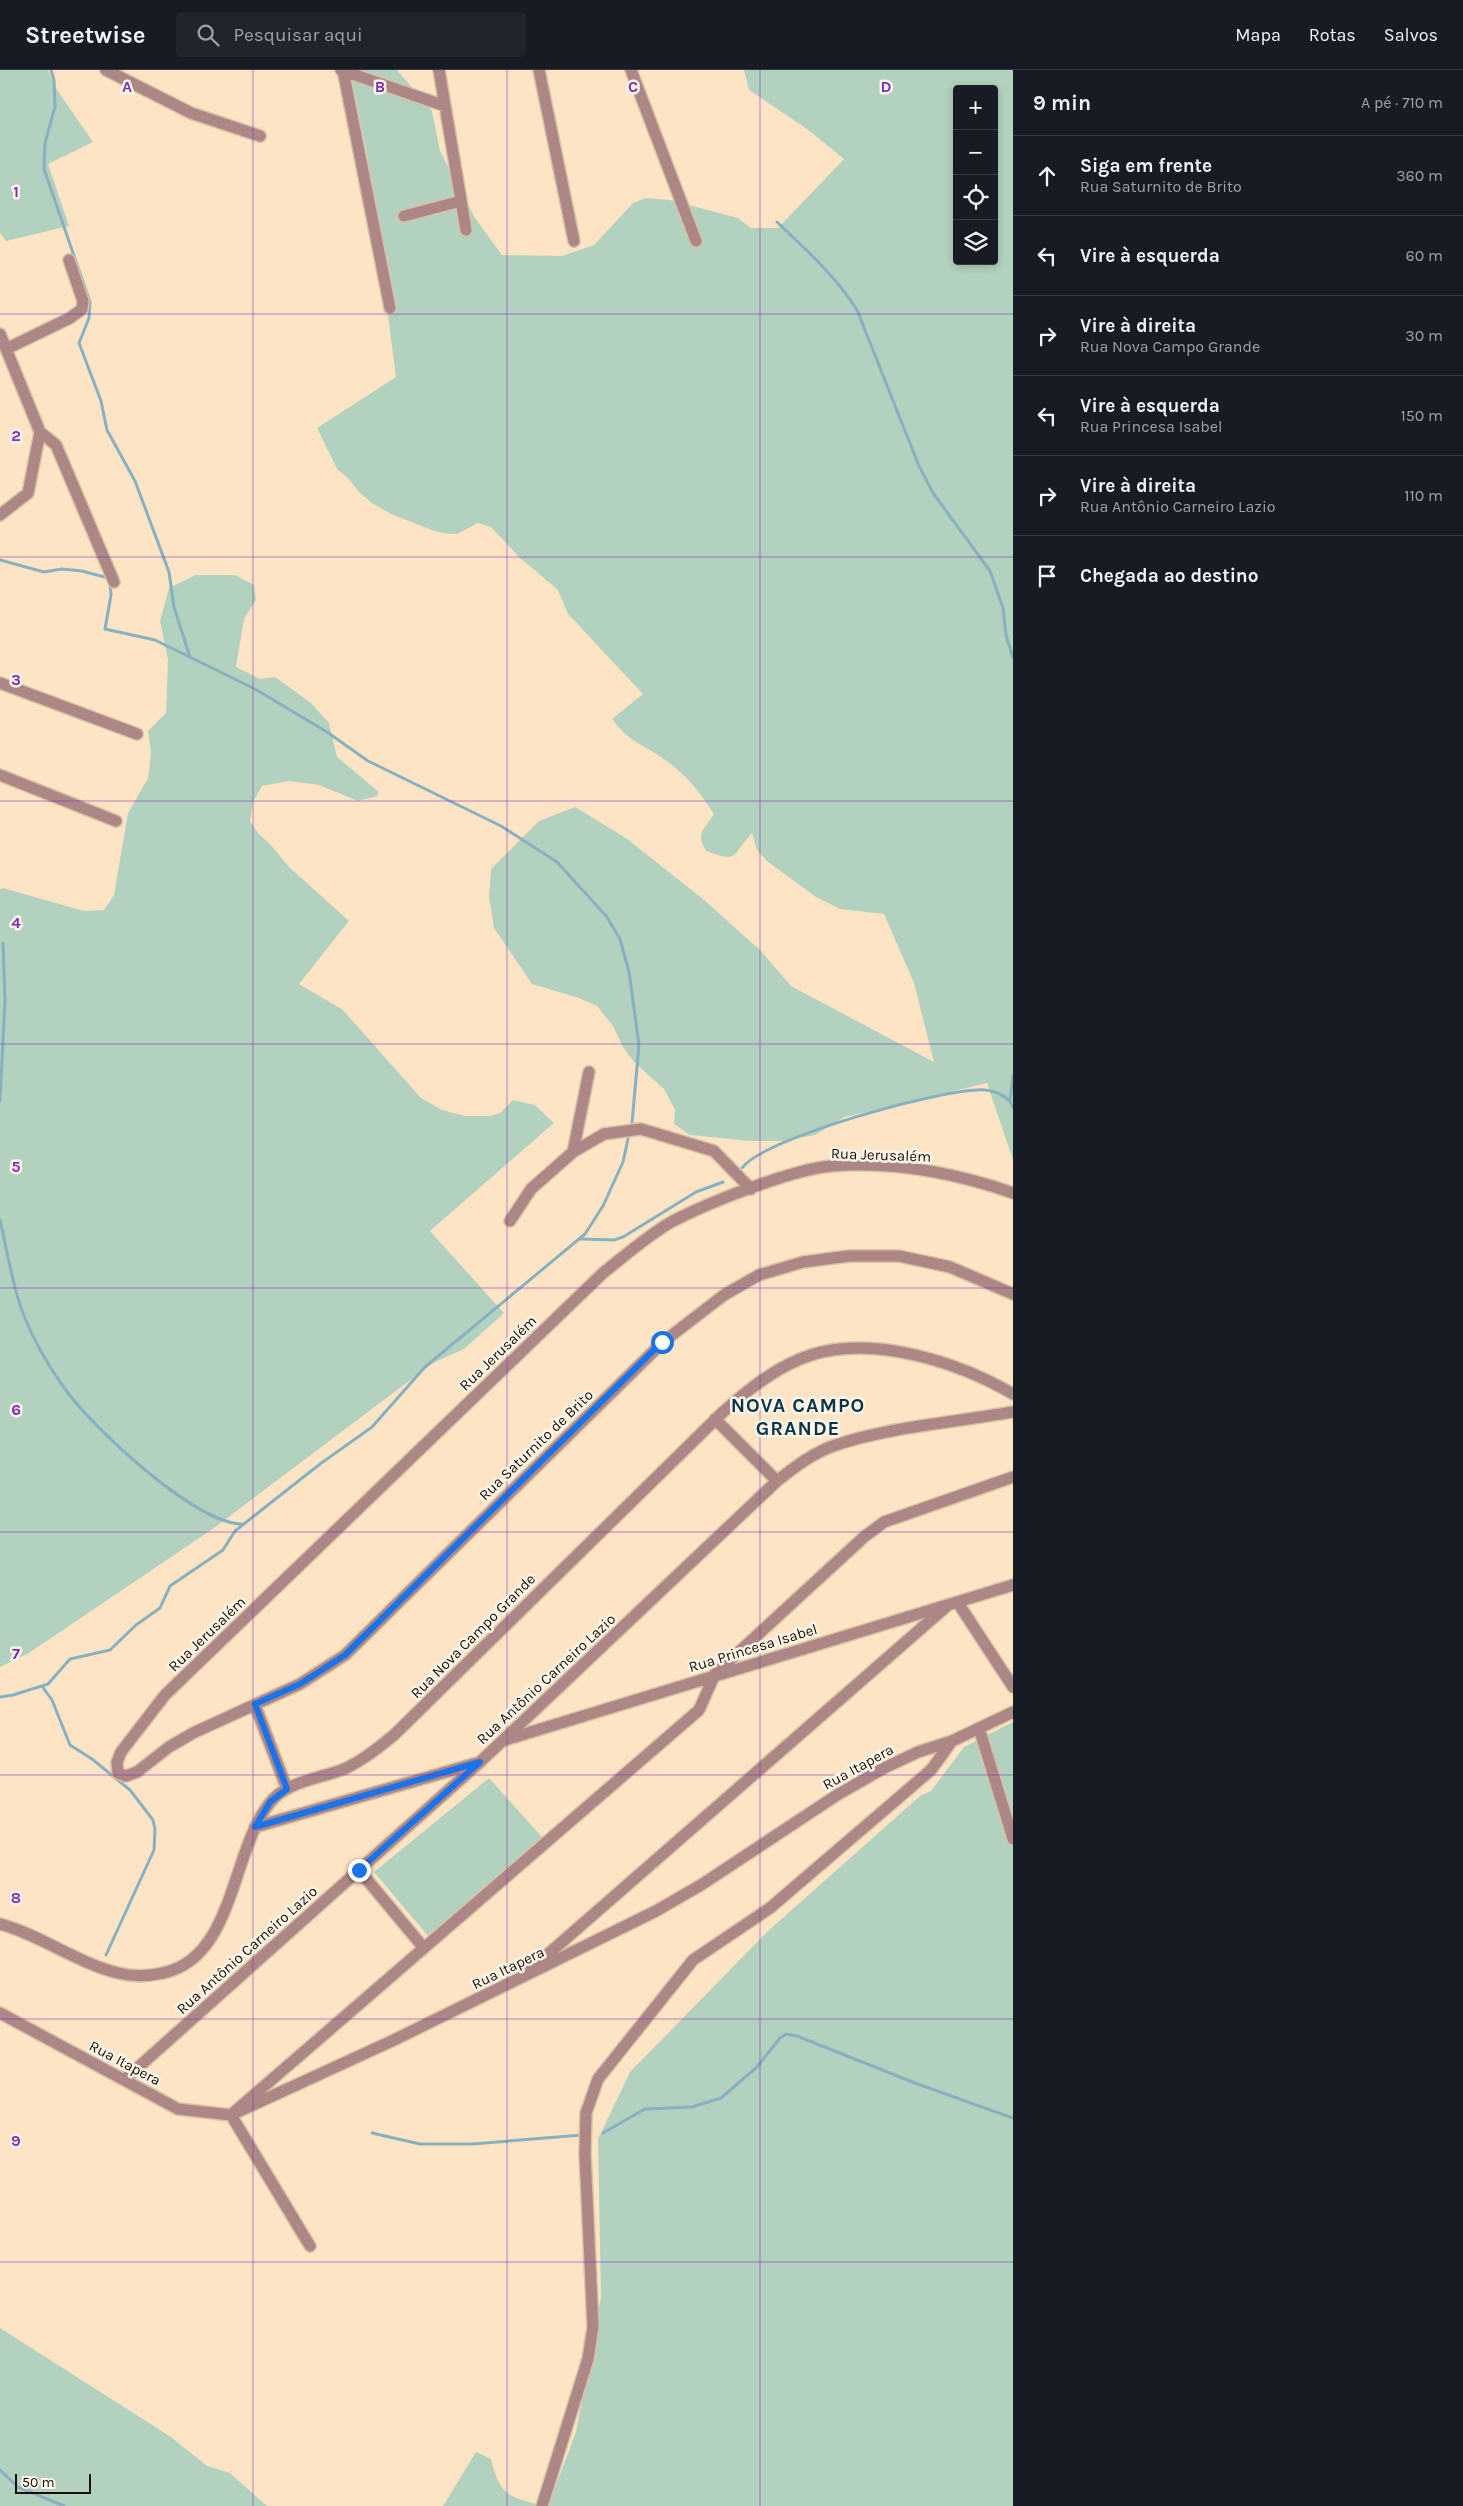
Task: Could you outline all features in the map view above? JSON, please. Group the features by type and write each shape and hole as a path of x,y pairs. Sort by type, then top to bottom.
{"street":[{"path":"106,70 191,113 260,136"},
{"path":"343,70 445,106"},
{"path":"343,70 390,308"},
{"path":"439,70 466,230"},
{"path":"539,70 574,241"},
{"path":"630,70 696,241"},
{"path":"404,216 461,201"},
{"path":"6,349 70,318 82,309 83,301 69,260"},
{"path":"0,334 40,432 56,445 114,582"},
{"path":"0,515 28,494 40,432"},
{"path":"0,683 138,734"},
{"path":"0,775 116,821"},
{"path":"573,1152 589,1072"},
{"path":"510,1222 531,1189 573,1152 604,1134 641,1130 714,1151 751,1189"},
{"name":"Rua Jerusalém","path":"118,1773 117,1762 121,1752 165,1695 603,1273 639,1244 674,1221 777,1179 830,1166 893,1167 941,1172 1013,1193"},
{"name":"Rua Saturnito de Brito","path":"118,1773 126,1776 137,1772 169,1747 193,1733 300,1684 345,1655 662,1342 724,1295 759,1275 803,1262 849,1256 900,1256 950,1267 1013,1294"},
{"name":"Rua Nova Campo Grande","path":"0,1924 14,1928 95,1966 120,1974 148,1976 172,1971 191,1963 205,1948 217,1926 255,1827 270,1802 287,1789 343,1769 364,1759 394,1735 715,1419 747,1391 778,1369 812,1355 848,1348 880,1348 962,1369 1013,1394"},
{"name":"Rua Antônio Carneiro Lazio","path":"124,2080 480,1762 777,1481 802,1461 834,1445 871,1436 1013,1412"},
{"path":"715,1419 777,1481"},
{"path":"310,2246 231,2115 699,1710 715,1674 864,1537 884,1522 1013,1476"},
{"name":"Rua Princesa Isabel","path":"501,1742 715,1674 953,1604 1013,1584"},
{"path":"519,1980 953,1604 1013,1687"},
{"path":"255,1704 287,1789"},
{"name":"Rua Itapera","path":"0,2013 178,2109 231,2115 519,1980 656,1911 701,1885 837,1795 884,1768 918,1752 952,1741 1013,1712"},
{"path":"979,1728 1013,1839"},
{"path":"542,2506 588,2360 593,2326 585,2154 586,2113 598,2079 693,1960 770,1908 931,1770 952,1741"},
{"path":"255,1827 480,1762"},
{"path":"359,1870 423,1947"}],"green space":[{"path":"0,70 48,70 55,87 93,142 48,164 69,226 6,241 0,233"},
{"path":"346,70 397,70 432,111 440,151 475,218 502,255 562,256 594,245 633,203 646,198 670,200 738,218 751,228 778,228 844,159 807,129 749,90 744,70 1013,70 1013,1160 987,1083 845,1117 815,1135 782,1141 750,1141 690,1135 674,1124 675,1110 664,1089 634,1062 623,1047 613,1026 597,1006 579,998 532,984 494,928 489,897 491,869 539,821 575,807 626,838 703,899 761,951 791,986 934,1062 914,983 884,914 840,909 816,897 767,861 757,850 752,833 737,852 730,857 706,851 701,835 714,814 684,775 661,757 629,737 612,719 643,694 568,614 558,590 519,557 491,527 478,523 457,534 434,531 391,514 372,503 337,469 317,428 396,377 367,154 351,76"},
{"path":"196,575 235,575 254,585 256,600 244,619 236,667 260,679 275,677 311,703 329,723 337,757 379,792 377,796 358,801 319,785 289,781 262,786 253,802 250,821 258,833 271,845 289,867 349,921 299,984 343,1010 421,1098 442,1110 465,1116 490,1116 500,1113 513,1100 535,1105 554,1123 430,1231 504,1313 464,1349 433,1363 214,1528 29,1653 0,1667 0,889 3,888 84,911 104,910 114,895 128,813 148,778 151,752 148,731 166,713 168,660 160,621 169,588"},
{"path":"1013,1722 1013,2506 548,2506 576,2432 601,2297 598,2139 630,2072 769,1930 920,1796 931,1791 964,1747"},
{"path":"489,1778 542,1837 428,1936 374,1872"},
{"path":"0,2328 171,2437 207,2466 230,2473 267,2506 0,2506"},
{"path":"476,2452 491,2459 498,2481 507,2493 521,2500 543,2506 443,2506"}],"waterway":[{"path":"51,70 54,80 55,107 45,143 44,169 90,302 89,318 79,343 101,401 107,430 135,481 169,572 174,607 190,657"},
{"path":"777,222 830,274 857,310 919,466 933,493 990,571 1003,608 1006,635 1013,658"},
{"path":"0,560 44,572 62,569 82,571 108,578"},
{"path":"110,584 111,595 105,629 155,640 255,689 327,732 368,761 501,826 557,862 607,917 620,939 629,972 639,1045 632,1123"},
{"path":"0,1101 5,1000 3,943"},
{"path":"1010,1101 1013,1076"},
{"path":"742,1168 757,1156 783,1143 818,1129 897,1105 964,1091 985,1090 1002,1095 1013,1107"},
{"path":"0,1697 48,1684 70,1659 110,1650 136,1625 160,1608 170,1586 223,1550 235,1531 320,1464 372,1427 425,1367 585,1234 603,1206 623,1162 628,1139"},
{"path":"581,1239 614,1240 623,1237 696,1192 723,1182"},
{"path":"0,1220 13,1282 24,1316 42,1354 65,1389 98,1426 147,1472 200,1509 224,1520 244,1524"},
{"path":"42,1686 52,1700 70,1745 92,1759 130,1790 153,1820 155,1829 154,1850 106,1955"},
{"path":"603,2133 645,2109 692,2107 721,2098 757,2067 780,2038 786,2034 797,2036 915,2083 1013,2118"},
{"path":"372,2133 420,2144 472,2144 582,2135"},
{"path":"0,2470 18,2487 64,2506"}],"district":[{"name":"NOVA CAMPO GRANDE","path":"798,1416"}],"route":[{"path":"359,1870 480,1762 255,1827 270,1802 287,1789 255,1704 300,1684 345,1655 662,1342"}]}
